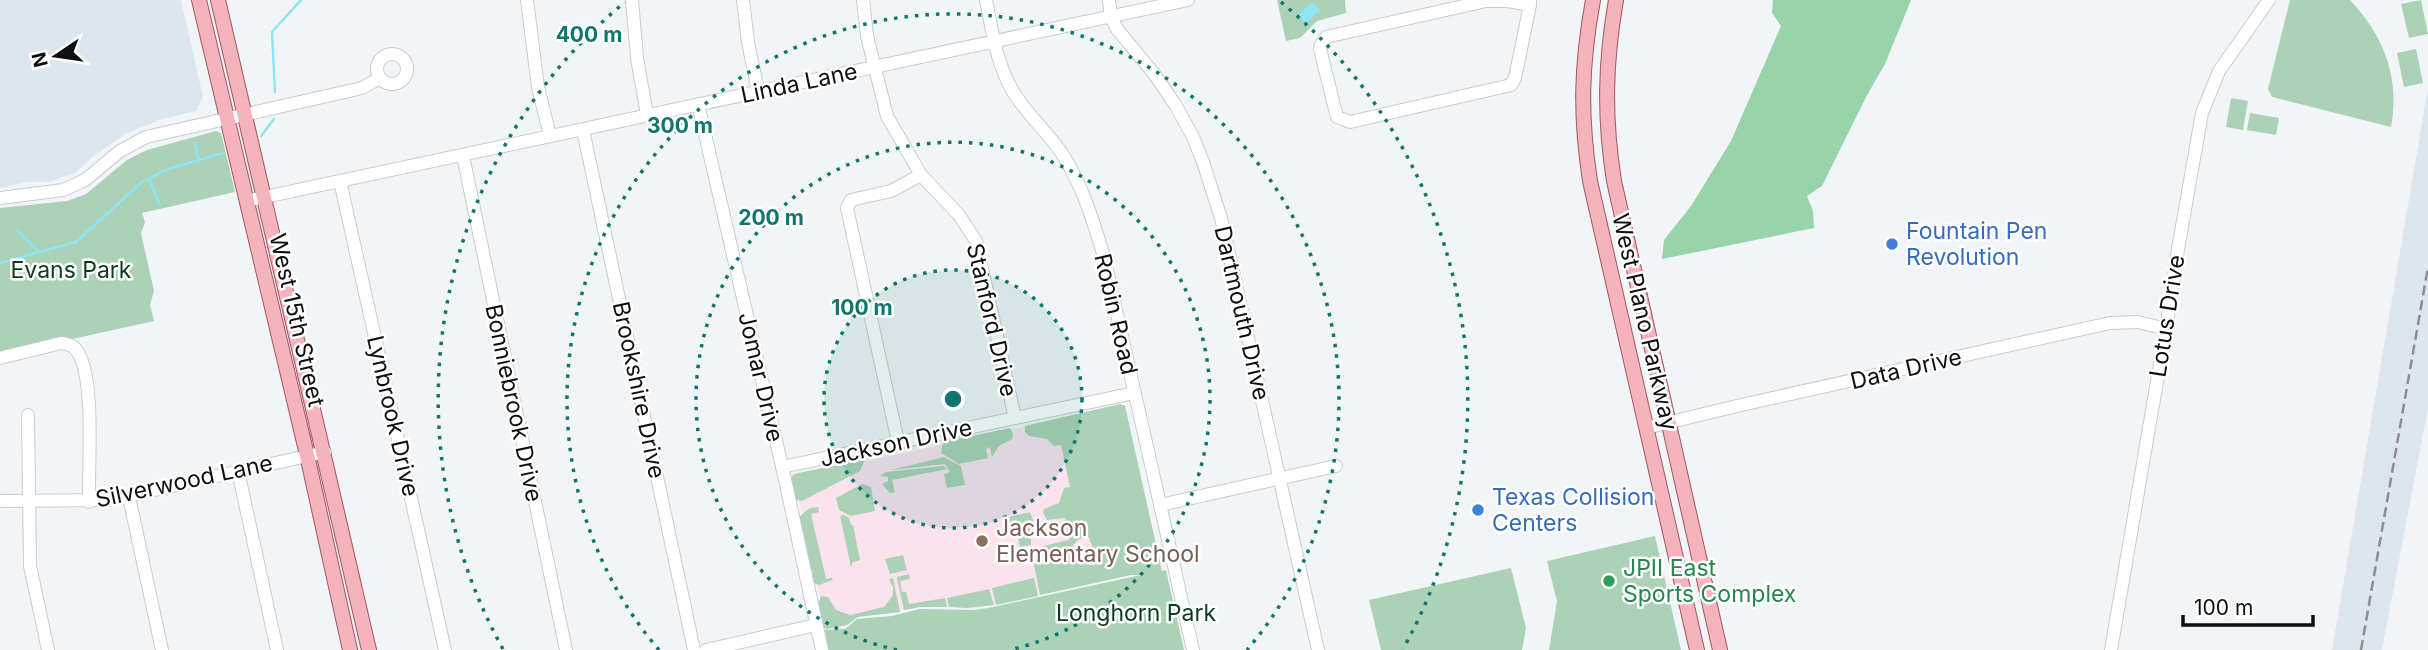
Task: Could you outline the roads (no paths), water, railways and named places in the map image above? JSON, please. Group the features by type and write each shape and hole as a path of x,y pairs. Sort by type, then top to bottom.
{"main road":[{"name":"West 15th Street","path":"199,0 350,650"},
{"name":"West 15th Street","path":"218,0 369,650"},
{"name":"West Plano Parkway","path":"1593,0 1583,60 1584,142 1590,181 1697,650"},
{"name":"West Plano Parkway","path":"1616,0 1607,66 1607,139 1626,237 1720,650"},
{"path":"1692,625 1713,620"}],"street":[{"path":"527,0 538,87 550,136"},
{"path":"632,0 637,58 647,115"},
{"path":"743,0 758,91"},
{"name":"Stanford Drive","path":"863,0 867,36 887,116 921,175 959,215 976,242 1015,418"},
{"name":"Robin Road","path":"986,0 1003,73 1012,91 1060,152 1081,187 1104,257 1193,650"},
{"path":"1109,0 1111,17"},
{"name":"Linda Lane","path":"246,201 1188,0"},
{"name":"Lotus Drive","path":"2111,650 2197,136 2207,99 2227,58 2269,0"},
{"path":"1476,1 1530,2 1514,82 1507,87 1350,122 1341,120 1335,113 1321,53 1322,42 1331,36 1476,1"},
{"name":"Dartmouth Drive","path":"1111,17 1176,106 1203,162 1221,218 1318,650"},
{"path":"0,198 63,190 85,180 120,151 146,137 362,88 380,78"},
{"name":"Jomar Drive","path":"698,104 822,650"},
{"name":"Brookshire Drive","path":"583,130 694,650"},
{"name":"Bonniebrook Drive","path":"463,156 566,650"},
{"path":"898,442 847,208 852,201 891,191 921,175"},
{"name":"Lynbrook Drive","path":"340,181 445,650"},
{"name":"Data Drive","path":"1646,428 2110,323 2138,322 2166,329"},
{"path":"0,358 61,343 70,345 79,354 88,400 89,502"},
{"name":"Jackson Drive","path":"782,467 1134,393"},
{"path":"28,415 30,566 48,650"},
{"name":"Silverwood Lane","path":"0,501 89,502 129,497 325,452"},
{"path":"1160,505 1336,466"},
{"path":"238,471 277,650"},
{"path":"129,497 162,650"},
{"path":"706,650 816,625"}],"water":[{"path":"1312,2 1320,10 1306,23 1298,15"}],"waterway":[{"path":"275,92 272,32 301,0"},
{"path":"261,136 274,119"},
{"path":"195,144 199,161"},
{"path":"0,263 76,242 142,182 168,169 223,153"},
{"path":"149,179 160,205"},
{"path":"18,231 39,252"}],"railway":[{"path":"2361,650 2428,267"}],"place":[{"name":"Fountain Pen Revolution","path":"1892,244"},
{"name":"Texas Collision Centers","path":"1478,510"},
{"name":"Jackson Elementary School","path":"982,541"},
{"name":"JPII East Sports Complex","path":"1609,581"}],"park label":[{"name":"Evans Park","path":"71,270"},
{"name":"Longhorn Park","path":"1136,613"}]}
